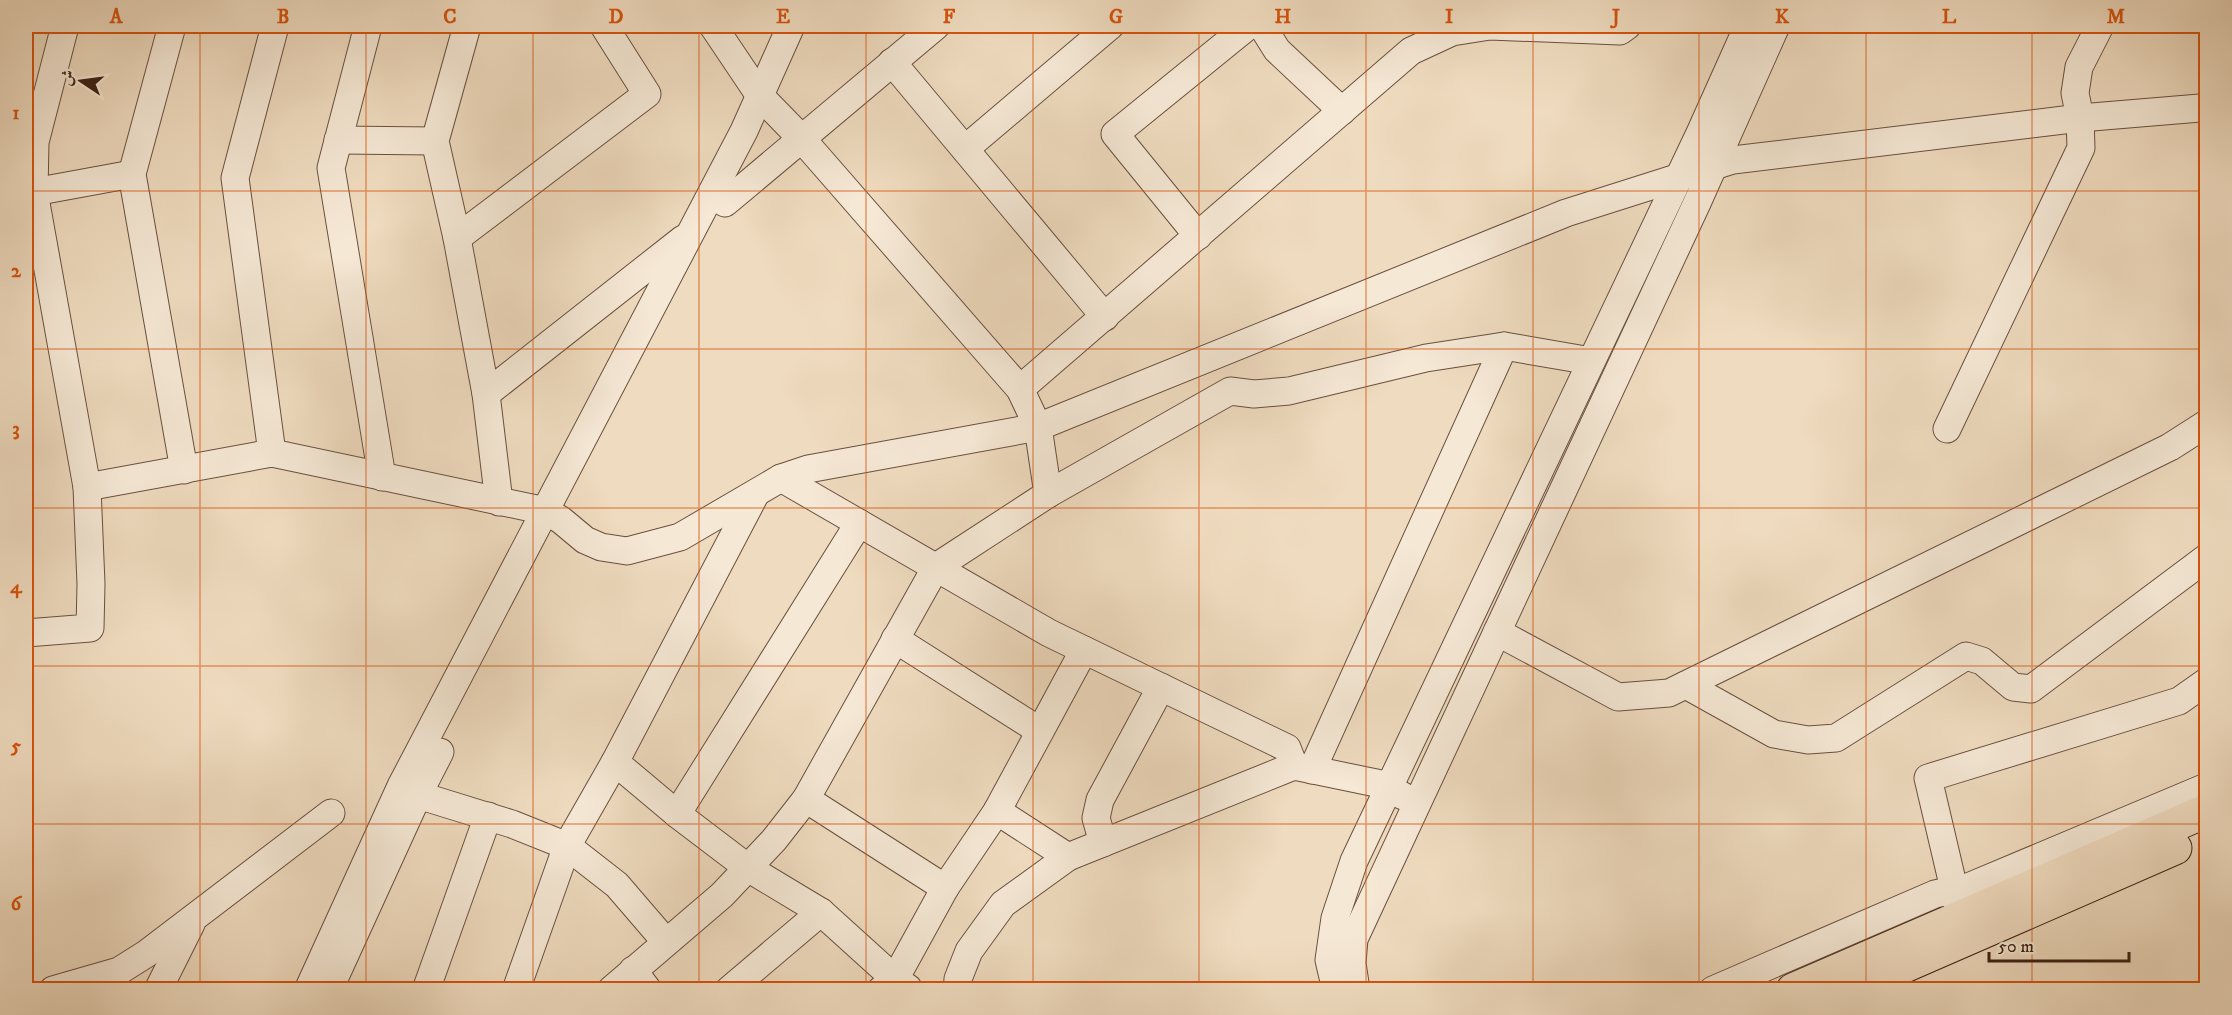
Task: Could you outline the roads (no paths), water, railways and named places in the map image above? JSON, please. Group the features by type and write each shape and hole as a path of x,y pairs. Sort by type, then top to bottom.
{"main road":[{"path":"1793,990 1958,903 2206,811"},
{"path":"1850,990 2206,834"}],"street":[{"path":"26,633 90,628 91,584 87,487 34,192 31,128 65,26"},
{"path":"172,26 132,174 184,470"},
{"path":"272,453 235,178 275,26"},
{"path":"368,26 331,168 382,477"},
{"path":"467,26 435,141 457,238 486,394 499,502"},
{"path":"457,238 647,94 604,26"},
{"path":"713,26 765,101 801,138 1020,389 1038,427 1048,494"},
{"path":"553,515 725,203 765,101 791,26"},
{"path":"308,990 553,515 744,131 765,101 807,26"},
{"path":"725,203 936,26"},
{"path":"965,149 1110,26"},
{"path":"1198,236 1115,134 1248,26"},
{"path":"1262,26 1277,50 1342,111"},
{"path":"1020,389 1411,51 1452,32 1490,26 1620,31 1627,26"},
{"path":"1336,990 1329,960 1335,918 1354,861 1592,362 1748,26"},
{"path":"1356,990 1352,963 1354,939 1776,26"},
{"path":"1947,429 2081,148 2080,118 2075,93 2079,67 2100,26"},
{"path":"892,62 1105,317"},
{"path":"87,487 272,453 553,515 585,540 601,547 627,551 680,537 781,478 837,463 1038,427 1566,213 1733,160 2080,118 2206,109"},
{"path":"338,140 435,141"},
{"path":"34,192 132,174"},
{"path":"486,394 692,232"},
{"path":"610,990 640,980 666,942 722,895 774,840 806,799 936,567 1048,494 1230,391 1254,394 1289,391 1426,358 1504,346 1592,362"},
{"path":"1303,768 1504,346"},
{"path":"1497,632 1618,697 1669,693 2170,447 2206,424"},
{"path":"781,478 1049,633 1287,748 1303,768"},
{"path":"516,990 567,846 615,762 756,494"},
{"path":"677,814 859,523"},
{"path":"1686,685 1774,734 1808,740 1836,738 1966,656 1982,661 2013,687 2031,690 2206,558"},
{"path":"895,639 1040,730"},
{"path":"615,762 677,814 748,868 821,912 895,986 945,888 997,811 1084,650"},
{"path":"1958,903 1928,778 2179,701 2206,682"},
{"path":"1103,843 1096,818 1101,800 1161,687"},
{"path":"957,990 958,979 969,951 1003,904 1068,858 1103,843 1303,768 1381,784 1417,804"},
{"path":"1958,903 1968,887 2206,787"},
{"path":"410,790 567,846 617,885 666,942"},
{"path":"329,990 410,790"},
{"path":"806,799 945,888"},
{"path":"997,811 1068,858"},
{"path":"53,990 119,971 146,954 331,813"},
{"path":"426,990 488,816"},
{"path":"1713,990 1935,894 1958,903"},
{"path":"729,990 821,912"},
{"path":"158,990 194,917"}]}
